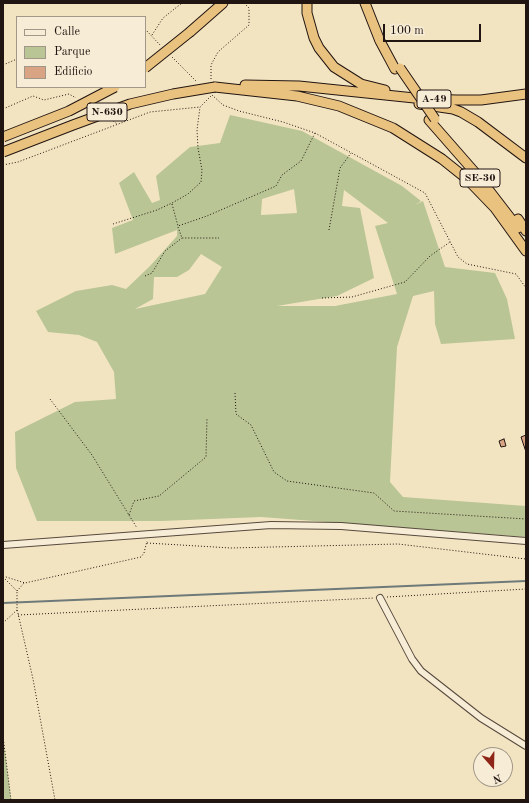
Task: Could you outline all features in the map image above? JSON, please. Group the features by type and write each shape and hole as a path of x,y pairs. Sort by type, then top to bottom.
{"highway":[{"path":"190,32 214,3"},
{"path":"146,67 223,3"},
{"path":"307,3 310,25 319,48 334,67 347,77 361,84 388,90 428,95 475,95 526,88"},
{"name":"SE-30","path":"365,3 380,41 398,69 432,119 502,205 526,240"},
{"path":"371,3 383,36 398,69"},
{"name":"A-49","path":"212,89 263,84 457,100 481,100 526,94"},
{"name":"N-630","path":"3,137 69,111 113,88"},
{"path":"212,89 297,96 360,113 393,128 442,158 467,179 495,208 526,251"},
{"name":"N-630","path":"3,152 73,124 130,104 173,94 212,89"},
{"path":"341,90 453,109 478,122 526,158"},
{"path":"432,119 503,198 526,231"}],"street":[{"path":"3,545 144,536 271,525 341,526 526,541"},
{"path":"380,598 412,659 421,671 481,718 526,746"}],"path":[{"path":"152,36 163,18 182,3"},
{"path":"244,3 249,8 249,25 218,52 211,65 212,89 223,105 239,111 316,132 425,193 458,257 467,264 516,274 526,288"},
{"path":"146,30 161,46"},
{"path":"171,56 200,84"},
{"path":"3,65 16,59"},
{"path":"113,224 157,210 172,203 188,194 201,182 202,170 198,148 197,130 200,107 212,89"},
{"path":"3,109 33,96 44,100 69,94 76,98"},
{"path":"3,165 18,162 150,112 200,107"},
{"path":"107,116 117,124"},
{"path":"178,226 207,216 276,186 282,175 301,161 316,132"},
{"path":"329,230 340,168 351,152"},
{"path":"172,203 182,238"},
{"path":"146,276 152,273 165,251 182,238 219,238"},
{"path":"322,298 352,297 405,282 430,256 450,242"},
{"path":"235,392 236,414 250,425 274,472 287,481 374,492 394,511 526,519"},
{"path":"3,576 25,583 141,557 144,554 147,543 92,455 50,399"},
{"path":"129,516 134,501 159,496 206,457 207,418"},
{"path":"147,543 231,548 398,544 526,559"},
{"path":"3,576 17,591"},
{"path":"25,583 17,591 17,609 33,679 54,800"},
{"path":"18,615 380,598 526,589"},
{"path":"3,624 17,609"},
{"path":"3,736 11,800"}],"green space":[{"path":"230,115 302,131 402,186 421,201 415,205 423,201 445,267 495,273 507,299 515,339 441,344 435,324 434,291 413,296 397,347 390,482 403,497 526,506 526,537 261,517 162,521 37,521 16,468 15,432 75,402 116,399 114,372 97,342 79,335 48,332 36,311 76,291 112,285 126,289 150,266 177,236 177,230 115,254 112,228 133,220 119,183 134,172 152,203 160,200 156,176 190,147 220,143","holes":["294,189 297,213 261,215 262,199","344,190 388,223 375,226 397,294 335,306 277,306 337,296 374,278 360,208 342,206","201,254 222,267 205,294 135,309 153,299 154,277 177,277 189,270"]},
{"path":"3,736 11,800 3,800"}],"building":[{"path":"526,435 526,452 521,437"},
{"path":"504,439 506,446 501,447 499,441"}],"waterway":[{"path":"3,603 526,581"}]}
